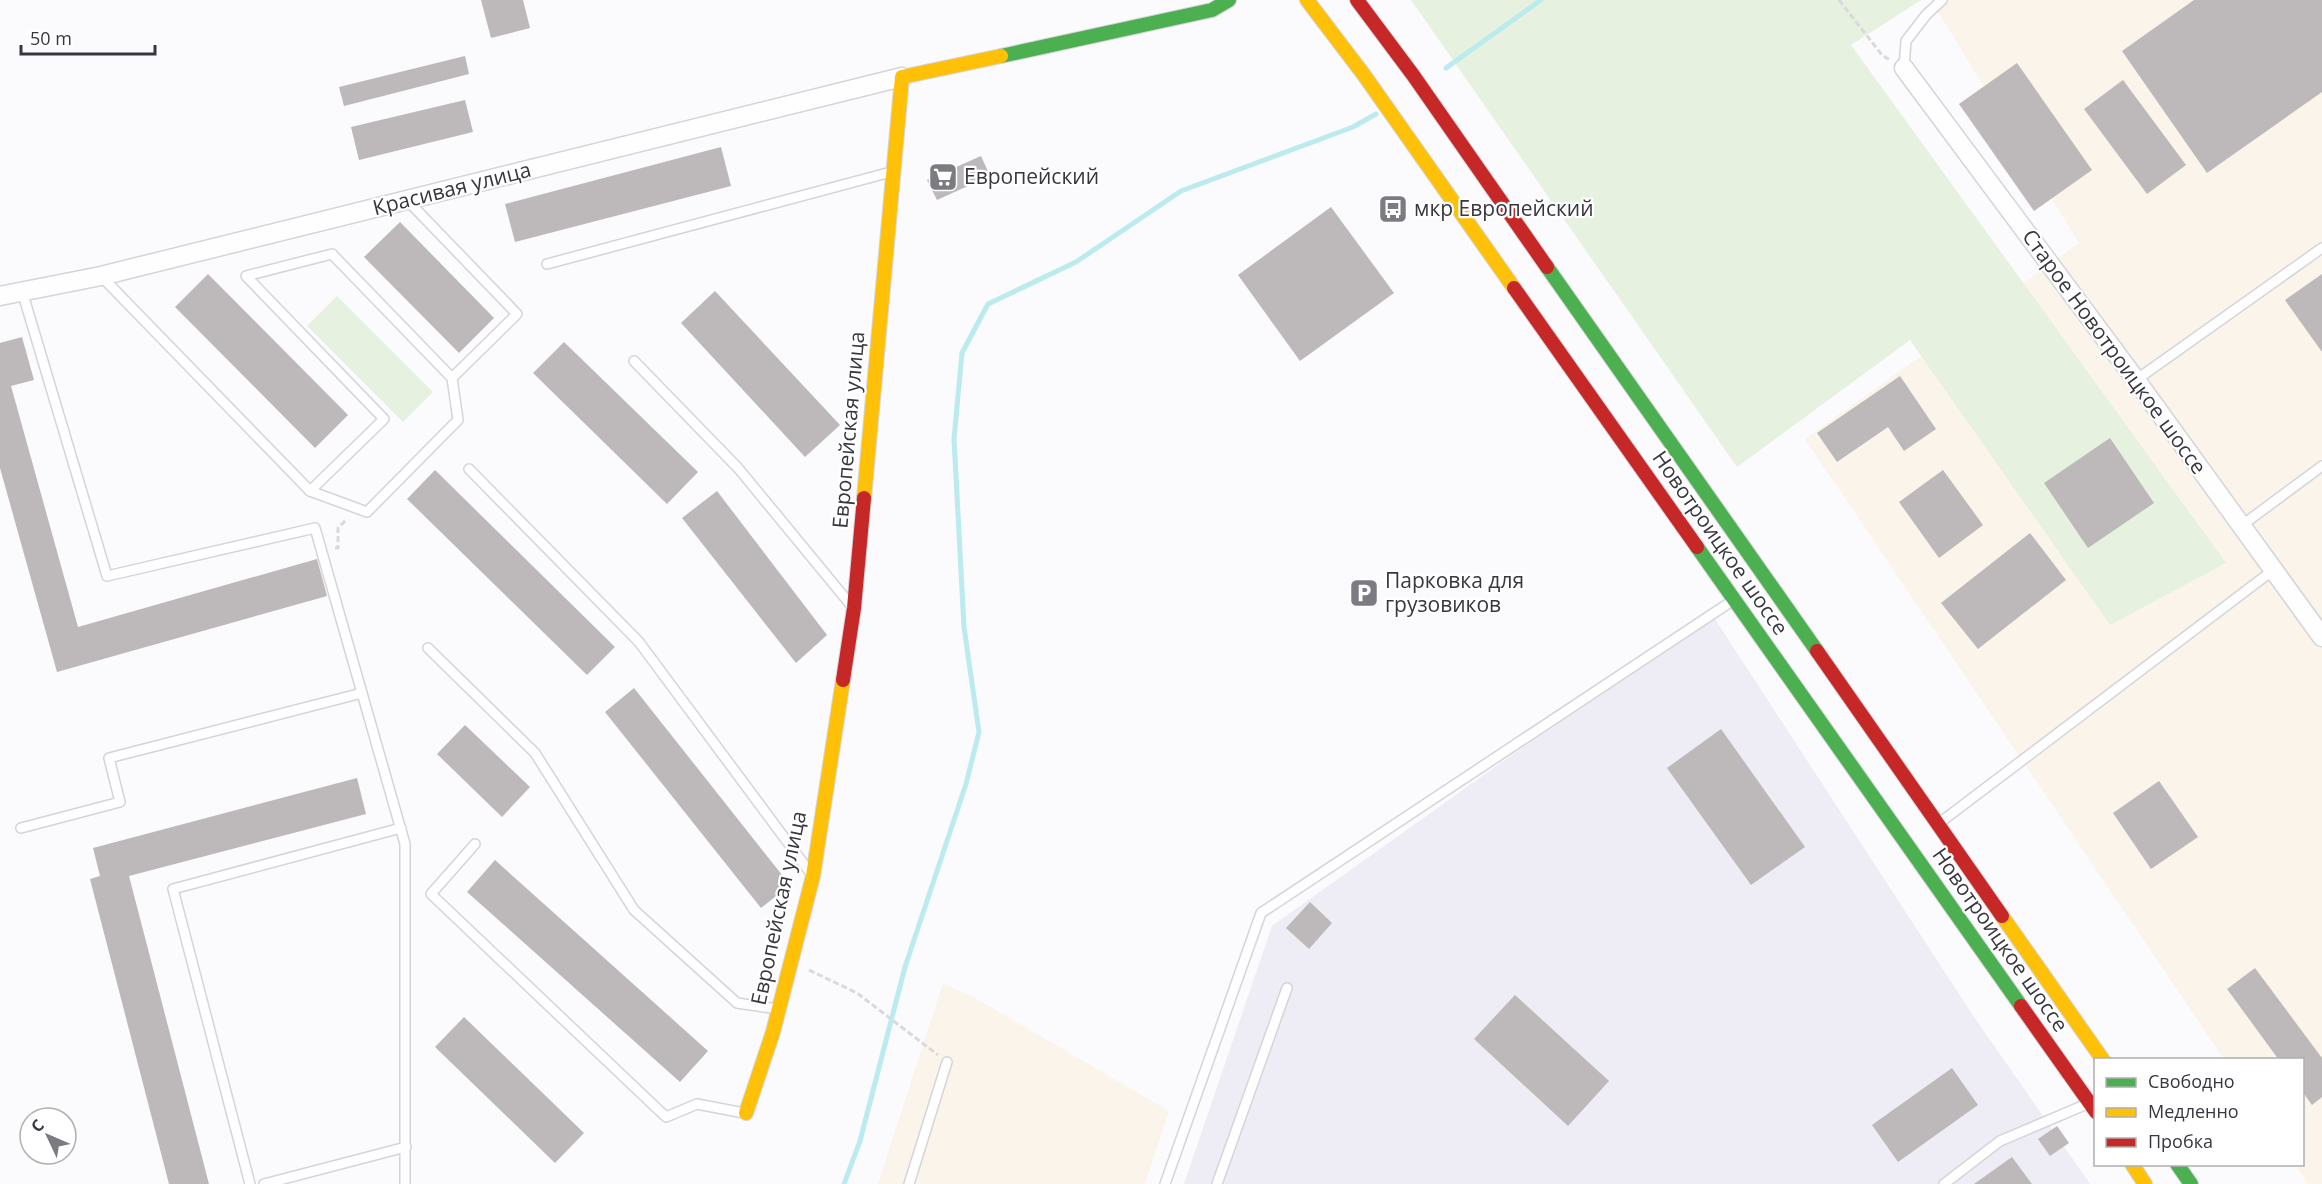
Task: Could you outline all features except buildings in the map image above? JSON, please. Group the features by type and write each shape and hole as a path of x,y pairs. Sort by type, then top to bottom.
{"main road":[{"path":"902,77 1212,10 1229,0"},
{"name":"Новотроицкое шоссе","path":"1307,0 1364,75 2092,1108"},
{"name":"Новотроицкое шоссе","path":"1358,0 1413,75 2102,1058"},
{"name":"Европейская улица","path":"746,1113 779,1010 813,876 854,608 902,77"},
{"path":"2133,1166 2145,1184"},
{"path":"2178,1166 2191,1184"}],"street":[{"name":"Старое Новотроицкое шоссе","path":"1904,68 2136,380 2322,638"},
{"name":"Красивая улица","path":"0,296 101,276 902,77"}],"lane":[{"path":"1904,68 1906,41 1926,15 1942,0"},
{"path":"547,264 893,172"},
{"path":"407,200 517,314 452,378"},
{"path":"2136,380 2322,248"},
{"path":"101,276 310,491 367,512 458,420 452,378 332,254 246,276 384,419 310,491"},
{"path":"22,291 107,576 315,528 405,844 405,1184"},
{"path":"634,361 738,468 854,608"},
{"path":"2241,526 2322,466"},
{"path":"470,469 639,642 813,876"},
{"path":"1937,825 2272,571"},
{"path":"1165,1184 1261,913 1734,600"},
{"path":"428,648 536,753 634,910 738,1003 779,1010"},
{"path":"21,828 120,802 109,758 362,693"},
{"path":"250,1184 172,889 400,828"},
{"path":"475,844 431,894 666,1117 696,1104 746,1113"},
{"path":"1217,1184 1287,988"},
{"path":"909,1184 947,1062"},
{"path":"1944,1184 2000,1141 2092,1108"},
{"path":"264,1184 406,1146"}],"path":[{"path":"1839,0 1882,55 1904,68"},
{"path":"322,552 338,548 338,528 358,509"},
{"path":"791,962 858,993 947,1062"}],"shaded area":[{"path":"1931,0 2322,0 2322,1184 2308,1184 2296,1166 2304,1166 2304,1058 2223,1058 1805,439 2079,243"},
{"path":"1711,613 1972,1014 2090,1184 1184,1184 1272,926"},
{"path":"943,983 977,999 1169,1111 1145,1184 878,1184"}],"green space":[{"path":"1411,0 1921,0 1851,45 2226,563 2110,625 1910,340 1737,467"},
{"path":"337,296 433,392 403,422 307,326"}],"waterway":[{"path":"1446,68 1541,0"},
{"path":"844,1184 860,1141 905,967 966,784 979,732 964,627 954,439 962,353 988,304 1076,262 1181,191 1353,127 1376,114"}],"traffic: fast":[{"path":"1001,56 1212,10 1229,0"},
{"path":"1547,267 1817,651"},
{"path":"1697,547 2021,1006"},
{"path":"2178,1166 2191,1184"}],"traffic: slow":[{"path":"1307,0 1364,75 1514,288"},
{"path":"864,498 902,77 1001,56"},
{"path":"746,1113 773,1032 813,876 843,680"},
{"path":"2002,916 2102,1058"},
{"path":"2133,1166 2145,1184"}],"traffic: jam":[{"path":"1357,0 1413,75 1547,267"},
{"path":"1514,288 1697,547"},
{"path":"843,680 854,608 864,498"},
{"path":"1817,651 2002,916"},
{"path":"2021,1006 2094,1109"}],"place":[{"name":"Европейский","path":"943,177"},
{"name":"мкр Европейский","path":"1393,209"},
{"name":"Парковка для грузовиков","path":"1364,593"}]}
